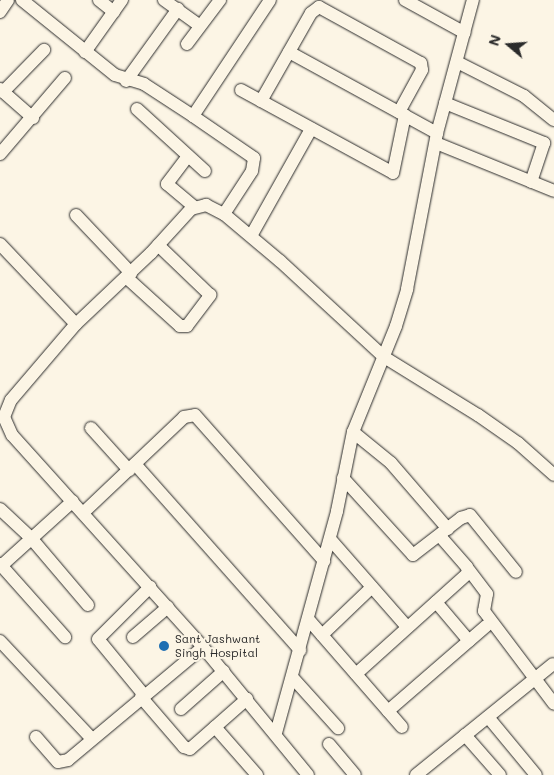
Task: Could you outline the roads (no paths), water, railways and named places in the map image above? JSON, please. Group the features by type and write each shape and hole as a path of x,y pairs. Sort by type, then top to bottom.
{"street":[{"path":"22,0 85,52 126,81 144,84 254,158 252,171 224,214"},
{"path":"99,0 114,12"},
{"path":"85,52 122,0"},
{"path":"164,0 200,26"},
{"path":"187,44 220,0"},
{"path":"193,116 270,0"},
{"path":"405,0 465,33"},
{"path":"276,733 330,539 354,432 384,357 406,289 436,138 473,0"},
{"path":"241,90 311,129 393,173 402,114 422,70 421,63 323,8 314,9 261,101"},
{"path":"126,81 178,9"},
{"path":"34,118 2,90 44,50"},
{"path":"289,52 402,114 436,138 554,191"},
{"path":"457,62 519,93 552,113"},
{"path":"0,154 34,118 66,78"},
{"path":"445,103 544,143 531,182"},
{"path":"137,109 205,171"},
{"path":"251,236 311,129"},
{"path":"188,156 167,184 194,207"},
{"path":"308,775 247,698 168,607 73,501 4,432 4,417 11,400 76,324 129,275 194,207 206,205 224,214 251,236 384,357 486,420 554,475"},
{"path":"76,215 129,275 180,326 187,326 210,295 158,245"},
{"path":"0,244 76,324"},
{"path":"84,513 184,416 199,417 324,561"},
{"path":"91,428 132,467 300,650"},
{"path":"354,432 391,463 444,532 487,594 484,611 554,704"},
{"path":"343,478 413,555 465,515 470,515 516,572"},
{"path":"65,637 0,566 73,501"},
{"path":"0,509 31,538 88,605"},
{"path":"330,539 407,628"},
{"path":"356,674 469,570"},
{"path":"150,587 98,639 186,749 193,748 247,698"},
{"path":"322,635 372,587"},
{"path":"436,602 469,641"},
{"path":"133,637 168,607"},
{"path":"308,619 402,727"},
{"path":"388,711 486,626"},
{"path":"0,641 92,739"},
{"path":"36,737 60,762 92,739 203,647"},
{"path":"423,773 465,735 553,664"},
{"path":"181,709 224,671"},
{"path":"292,677 338,728"},
{"path":"488,717 536,775"},
{"path":"215,727 257,775"},
{"path":"465,735 500,775"},
{"path":"329,744 355,775"}],"place":[{"name":"Sant Jashwant Singh Hospital","path":"164,646"}]}
